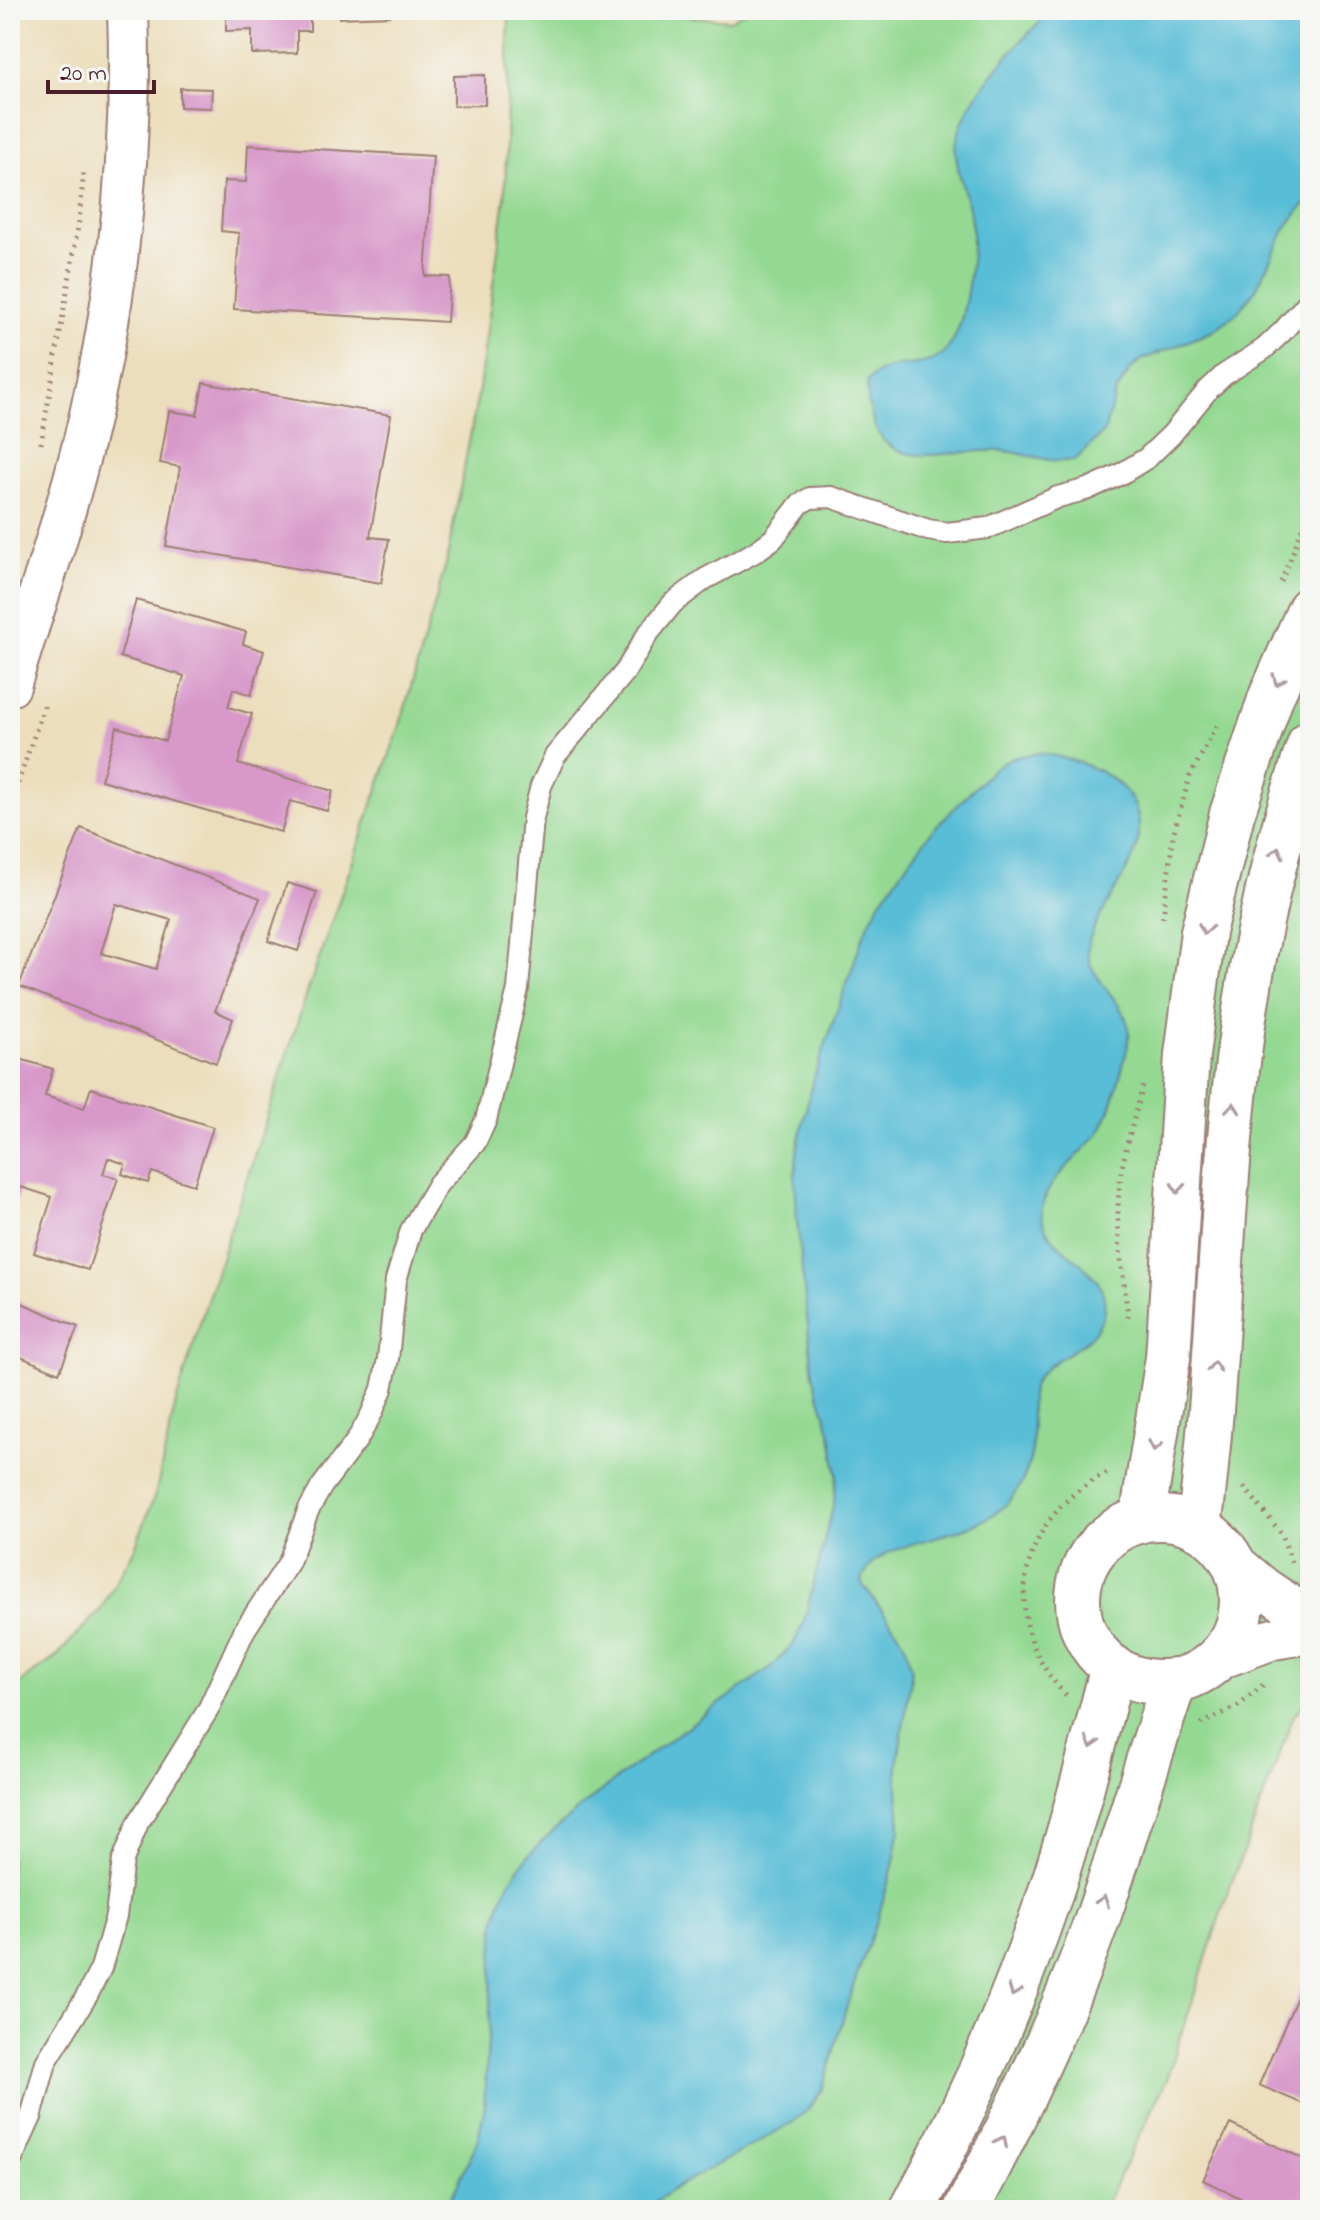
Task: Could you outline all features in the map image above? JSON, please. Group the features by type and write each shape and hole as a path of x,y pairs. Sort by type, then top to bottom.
{"street":[{"path":"10,686 67,506 94,395 114,282 126,168 128,10"},
{"path":"1142,1520 1168,1358 1187,1055 1203,932 1232,814 1271,697 1310,609"},
{"path":"1199,1528 1207,1470 1229,1152 1249,982 1278,849 1310,743"},
{"path":"1232,1561 1241,1591 1239,1622 1225,1650 1202,1670 1175,1680 1143,1681 1113,1667 1098,1655 1084,1630 1078,1603 1079,1584 1095,1550 1125,1526 1142,1520 1162,1518 1199,1528 1218,1542 1232,1561 1264,1588 1310,1619"},
{"path":"1214,1661 1273,1639 1310,1633"},
{"path":"912,2210 966,2103 1025,1965 1050,1894 1113,1667"},
{"path":"966,2210 1019,2106 1074,1979 1175,1680"}],"lane":[{"path":"10,2163 31,2117 46,2062 101,1968 116,1916 123,1860 138,1823 186,1749 227,1672 244,1631 289,1562 315,1498 357,1440 382,1389 396,1280 411,1230 438,1184 475,1143 486,1120 518,989 533,818 541,786 555,756 625,672 647,635 673,603 705,579 773,539 800,504 810,498 831,497 928,530 947,533 988,528 1058,497 1088,489 1147,458 1171,435 1208,390 1224,375 1264,349 1310,300"}],"path":[{"path":"40,447 79,221 85,162"},
{"path":"1099,1720 1051,1681 1037,1656 1028,1630 1024,1603 1025,1574 1041,1531 1071,1495 1111,1471 1152,1460"},
{"path":"1245,1487 1246,1472"}],"green space":[{"path":"509,10 678,10 684,16 730,20 747,10 1310,10 1310,1698 1294,1715 1223,1906 1167,2079 1103,2210 10,2210 10,1690 55,1658 101,1609 135,1548 156,1492 175,1406 200,1323 308,990 400,725 446,564 479,389 505,198"}],"water":[{"path":"1053,10 1310,10 1310,197 1286,228 1256,289 1238,312 1213,331 1141,360 1130,370 1116,392 1104,432 1075,460 1056,461 1002,451 910,454 893,448 880,436 871,414 867,382 887,369 932,360 942,354 957,333 972,247 971,219 956,156 960,129 968,110 994,72"},
{"path":"1039,753 1078,762 1113,780 1126,792 1135,808 1139,827 1132,860 1095,926 1088,947 1094,971 1119,1005 1129,1031 1123,1065 1104,1124 1058,1176 1042,1208 1044,1223 1051,1237 1099,1285 1104,1300 1102,1318 1089,1338 1049,1366 1034,1384 1031,1456 1022,1483 1008,1502 992,1516 972,1525 884,1555 873,1563 862,1578 863,1585 898,1632 906,1647 912,1671 897,1767 900,1829 877,1921 851,1992 822,2090 808,2110 792,2123 678,2186 643,2210 445,2210 477,2143 484,2110 495,1924 501,1900 512,1878 541,1843 575,1812 771,1667 794,1643 804,1622 834,1502 837,1475 831,1434 813,1375 797,1221 795,1175 798,1145 813,1080 865,931 880,902 932,831 994,768 1011,758"}],"building":[{"path":"226,10 310,10 310,31 297,31 297,53 252,54 252,30 226,31"},
{"path":"339,10 390,10 390,16 339,18"},
{"path":"485,75 485,105 454,106 454,76"},
{"path":"180,88 212,89 211,108 180,107"},
{"path":"248,145 433,156 425,276 450,277 447,322 234,309 239,233 221,231 224,181 246,182"},
{"path":"203,383 391,415 370,537 389,539 381,583 166,546 180,467 160,463 169,411 197,415"},
{"path":"136,600 246,632 243,644 264,651 251,695 233,689 228,707 252,714 238,764 333,791 327,811 290,801 281,832 101,780 117,727 165,741 184,676 120,657"},
{"path":"81,828 260,898 215,1011 233,1019 216,1063 19,986","holes":["116,904 171,920 156,969 101,953"]},
{"path":"287,883 317,892 298,951 268,941"},
{"path":"10,1056 53,1069 45,1096 84,1108 91,1088 213,1127 194,1185 152,1172 148,1183 122,1174 125,1164 108,1158 103,1174 118,1178 88,1270 34,1253 52,1197 21,1187 10,1221"},
{"path":"10,1298 78,1327 59,1373 16,1355 10,1368"},
{"path":"1310,1967 1310,2107 1259,2085"},
{"path":"1230,2124 1310,2162 1310,2210 1255,2210 1257,2206 1203,2180"}]}
